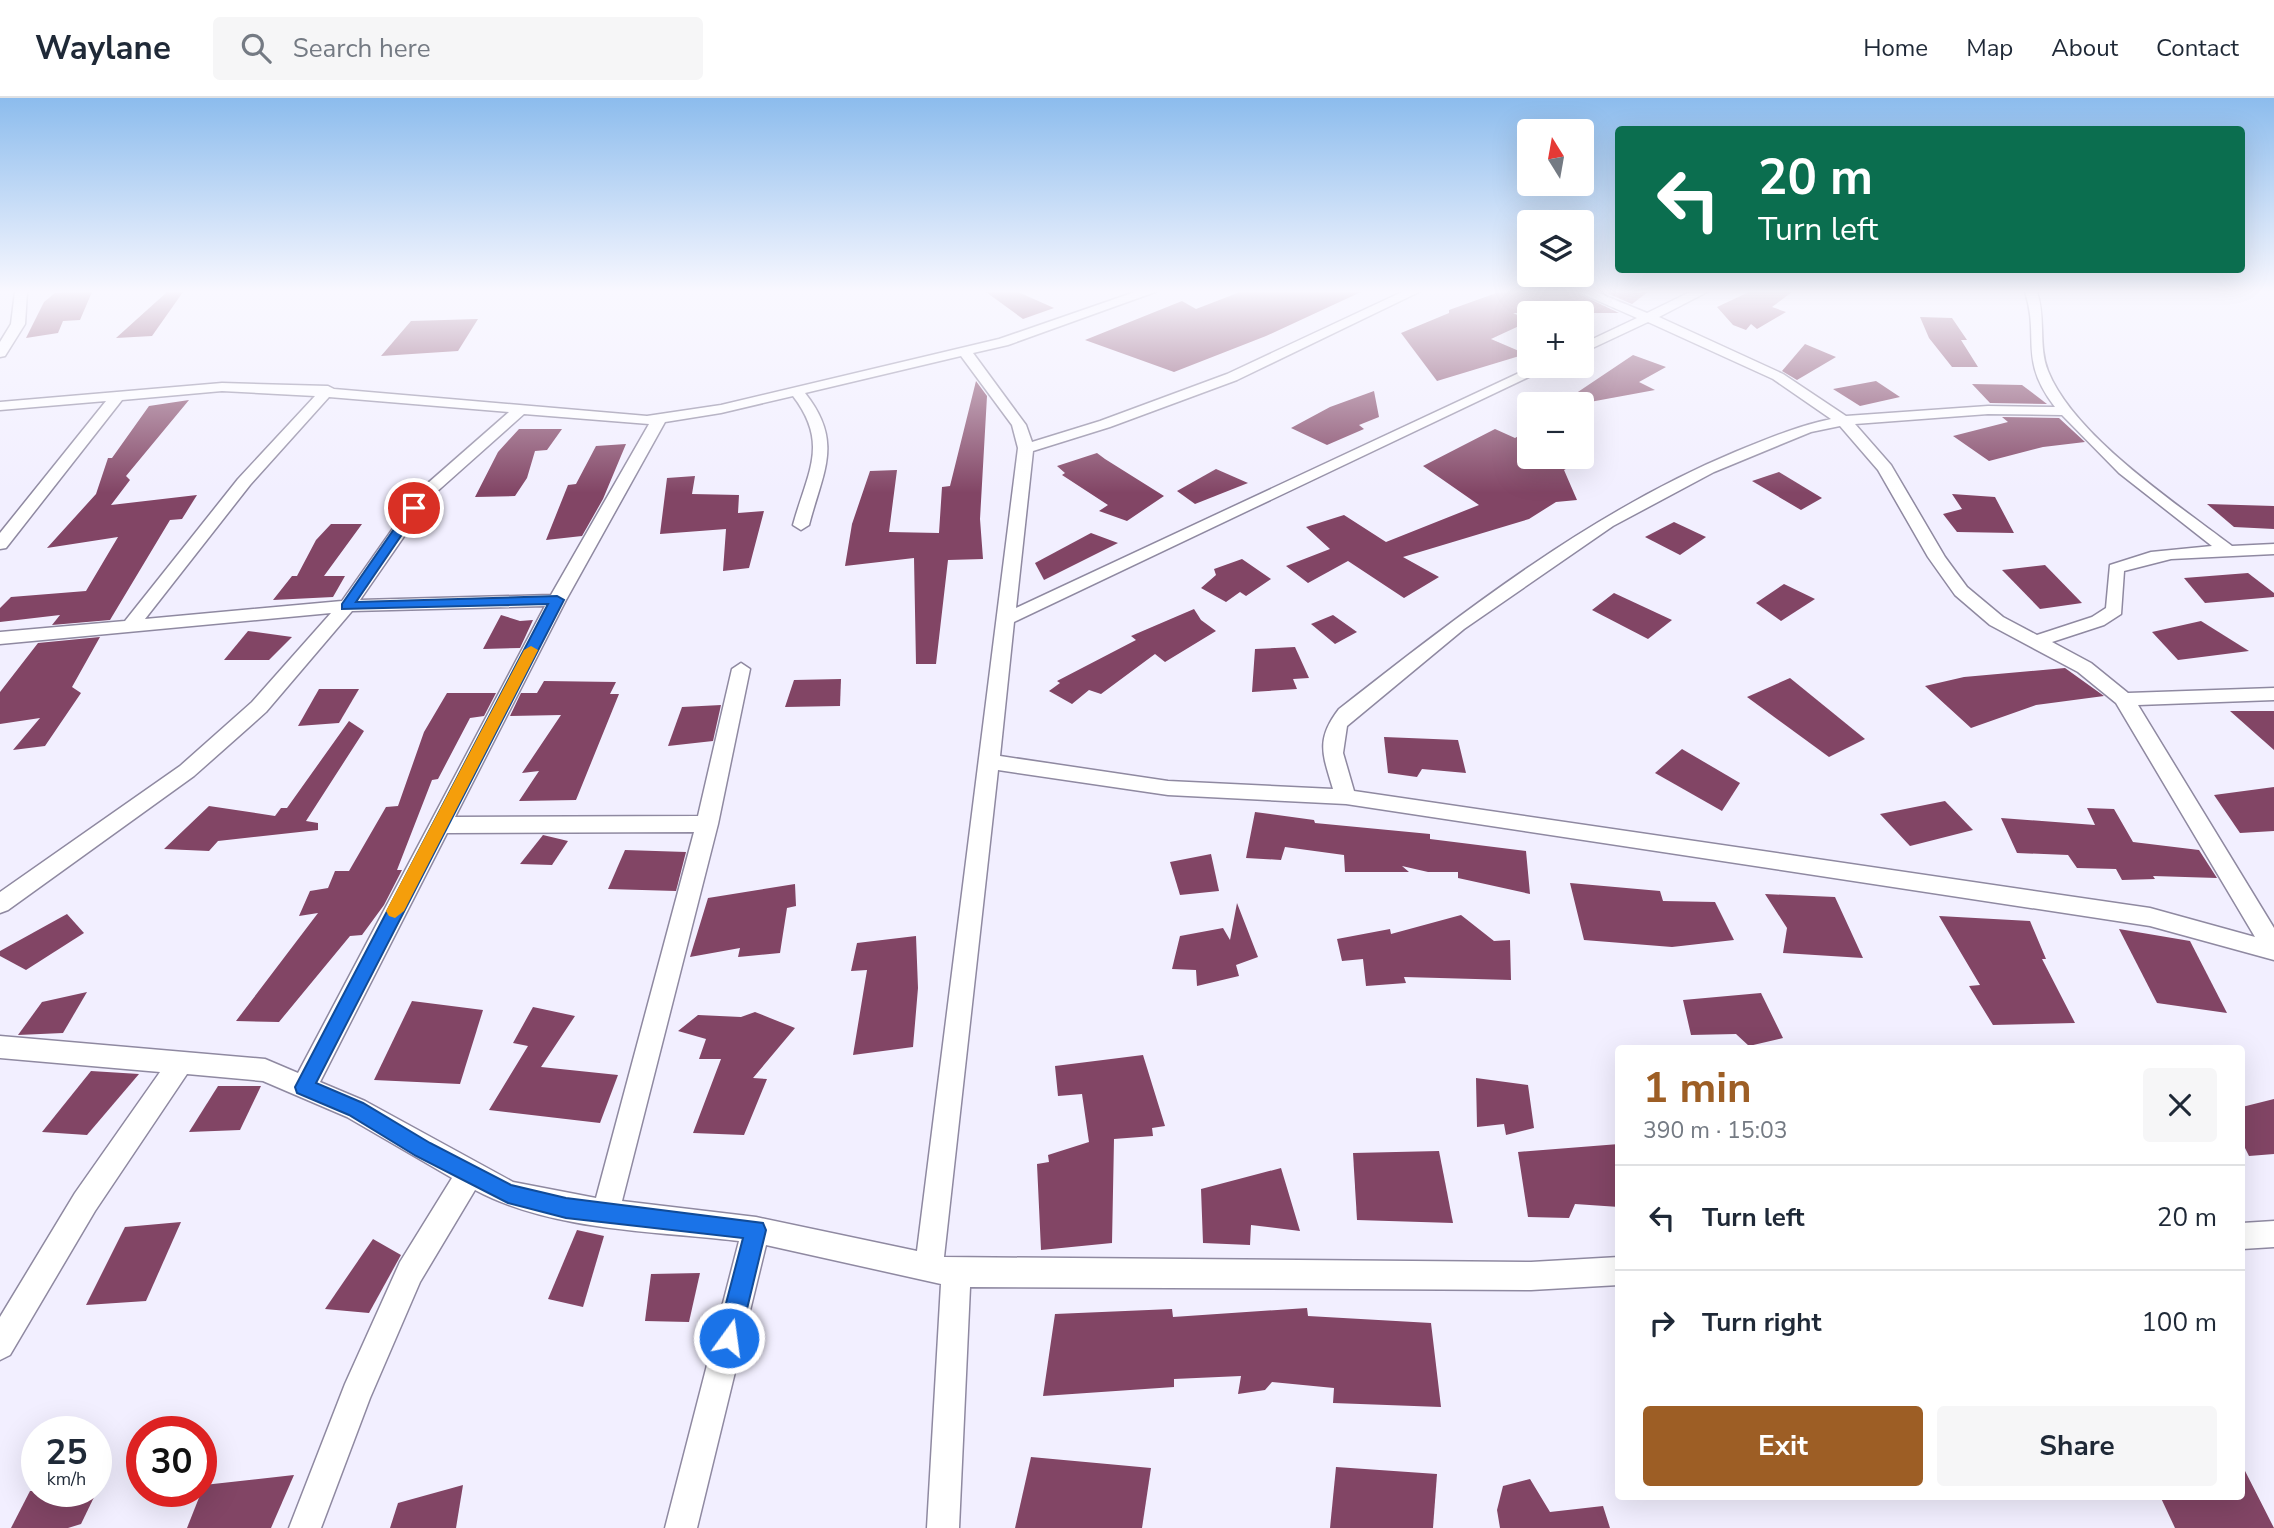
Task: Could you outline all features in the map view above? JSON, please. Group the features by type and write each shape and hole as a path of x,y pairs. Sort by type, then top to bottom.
{"street":[{"path":"0,406 222,387 328,390 621,420 660,418 721,409 937,359"},
{"path":"943,1528 942,1270 990,762 1026,448 1019,425 970,359"},
{"path":"1026,448 1105,424 1232,377 1271,359"},
{"path":"1737,359 1788,382 1843,421 1873,452 1924,538 1962,593 2001,622 2075,660 2124,699 2274,950"},
{"path":"2039,359 2041,371 2063,411 2130,473 2231,553"},
{"path":"1007,619 1519,378"},
{"path":"130,626 244,482 328,390"},
{"path":"797,392 813,413 820,438 820,448 801,525"},
{"path":"0,544 118,396"},
{"path":"0,904 187,771 259,707 347,607 426,493 520,410"},
{"path":"1346,797 1330,741 1332,729 1346,714 1458,625 1607,523 1686,481 1807,428 1843,421 1989,410 2063,411"},
{"path":"304,1087 557,600 660,418"},
{"path":"2037,641 2098,621 2115,610 2116,569 2130,560 2151,555 2274,549"},
{"path":"0,638 347,607 557,600"},
{"path":"606,1212 707,824 741,669"},
{"path":"2124,699 2274,694"},
{"path":"990,762 1168,788 1346,797 2150,917 2274,950"},
{"path":"440,825 707,824"},
{"path":"0,1047 265,1070 356,1109 508,1194 566,1208 756,1230 942,1270 1531,1276 1615,1271"},
{"path":"0,1345 85,1202 182,1061"},
{"path":"304,1528 356,1395 410,1272 470,1174"},
{"path":"681,1528 756,1230"},
{"path":"2245,1236 2274,1234"}],"building":[{"path":"1137,359 1208,359 1174,372"},
{"path":"1420,359 1510,359 1437,381"},
{"path":"1627,359 1643,359 1666,367 1639,382 1655,390 1594,401 1594,392 1578,392"},
{"path":"1792,359 1833,359 1797,380 1782,371"},
{"path":"1945,359 1973,359 1978,367 1952,367"},
{"path":"976,381 987,396 980,519 983,559 948,560 936,664 916,664 914,558 845,566 852,524 870,471 897,470 889,532 939,533 942,487 950,486"},
{"path":"1876,381 1900,397 1860,406 1833,389"},
{"path":"1972,384 2022,385 2047,404 1990,403"},
{"path":"1374,391 1379,417 1359,425 1364,429 1327,445 1291,428 1330,407"},
{"path":"189,400 126,476 130,480 111,505 197,495 182,519 170,520 110,620 52,625 60,615 0,622 0,608 11,597 86,591 118,537 47,548 96,494 108,458 112,458 149,406"},
{"path":"2002,417 2059,418 2085,442 2043,447 1989,461 1953,436 2008,422"},
{"path":"519,429 562,429 547,450 535,451 527,478 515,496 475,497 498,452"},
{"path":"1495,429 1517,437 1517,469 1566,469 1577,500 1556,502 1529,519 1403,557 1439,577 1404,598 1348,561 1308,583 1286,566 1330,549 1306,527 1344,515 1386,542 1479,505 1423,466"},
{"path":"626,444 603,499 582,536 546,540 568,485 576,484 596,446"},
{"path":"1097,453 1164,496 1127,521 1099,511 1108,505 1062,475 1065,473 1057,466"},
{"path":"1216,469 1248,483 1195,504 1177,491"},
{"path":"1779,472 1822,498 1801,510 1752,481"},
{"path":"695,476 692,494 739,495 738,513 764,511 749,568 723,571 726,529 660,534 667,478"},
{"path":"1952,494 1995,497 2014,533 1957,532 1943,514 1962,509"},
{"path":"2207,504 2274,506 2274,529 2234,527"},
{"path":"1674,522 1706,537 1680,555 1645,537"},
{"path":"331,524 362,524 324,576 345,576 333,597 273,600 292,576 297,576 316,540"},
{"path":"1091,533 1118,543 1044,580 1035,563"},
{"path":"1242,559 1271,579 1246,596 1240,592 1226,602 1201,588 1216,575 1214,569"},
{"path":"2045,565 2082,603 2040,609 2002,570"},
{"path":"2248,573 2274,593 2274,597 2205,603 2184,578"},
{"path":"1784,584 1815,599 1781,621 1756,603"},
{"path":"1614,593 1672,620 1648,639 1592,610"},
{"path":"1194,609 1201,620 1216,631 1165,662 1155,654 1101,694 1089,690 1072,704 1049,691 1060,683 1057,681 1136,640 1131,636"},
{"path":"501,615 520,621 533,620 520,648 483,649"},
{"path":"1333,615 1357,632 1335,644 1311,624"},
{"path":"2201,621 2249,651 2178,660 2152,632"},
{"path":"248,631 292,637 269,660 224,660"},
{"path":"100,637 72,687 81,693 45,746 13,750 40,718 0,724 0,692 38,643"},
{"path":"1295,647 1309,678 1293,679 1297,689 1252,692 1255,649"},
{"path":"2065,668 2104,696 2036,705 1971,728 1925,686 1964,677"},
{"path":"1790,678 1865,739 1829,757 1747,697"},
{"path":"841,679 840,706 785,707 794,680"},
{"path":"544,681 616,682 610,694 619,694 576,800 519,801 539,771 522,773 561,715 510,716 521,693 537,693"},
{"path":"319,689 359,689 339,723 298,726"},
{"path":"447,693 496,693 484,716 470,718 438,779 432,780 397,870 402,870 384,905 362,935 350,936 279,1022 236,1021 318,913 299,916 310,891 328,888 335,871 349,871 386,807 398,806 424,732"},
{"path":"721,705 713,741 668,746 682,707"},
{"path":"2230,711 2274,711 2274,750"},
{"path":"349,721 364,731 306,821 318,823 318,830 218,841 209,851 164,849 209,806 275,816 281,808 287,808"},
{"path":"1384,737 1458,740 1466,773 1422,769 1417,777 1388,773"},
{"path":"1682,749 1740,783 1722,811 1655,773"},
{"path":"2274,787 2274,831 2240,833 2214,795"},
{"path":"1945,801 1973,830 1910,846 1880,814"},
{"path":"2087,808 2114,809 2133,842 2199,850 2217,878 2153,876 2155,879 2122,880 2116,869 2077,868 2068,855 2017,853 2001,818 2095,825"},
{"path":"1255,812 1314,820 1315,823 1430,834 1430,839 1526,851 1530,894 1458,878 1458,872 1428,872 1402,866 1409,872 1345,872 1344,855 1285,847 1281,860 1246,858"},
{"path":"543,835 568,841 552,865 520,864"},
{"path":"625,850 686,852 676,891 608,889"},
{"path":"1211,854 1219,891 1180,895 1170,862"},
{"path":"1570,883 1660,891 1663,901 1715,902 1734,940 1672,947 1584,940"},
{"path":"795,884 796,906 787,908 780,953 738,957 740,948 690,957 708,898"},
{"path":"1765,894 1835,897 1863,958 1783,953 1787,928"},
{"path":"1237,903 1258,957 1236,965 1239,976 1197,986 1196,970 1172,969 1180,936 1223,928 1230,940"},
{"path":"67,914 84,933 26,970 0,956 0,951"},
{"path":"1461,915 1494,941 1510,940 1511,980 1404,977 1406,983 1366,986 1363,959 1342,961 1337,939 1390,929 1391,934"},
{"path":"1939,916 2030,921 2046,959 2042,959 2075,1023 1993,1025 1969,986 1980,985"},
{"path":"2119,929 2190,941 2227,1013 2157,1003"},
{"path":"916,936 918,988 913,1047 853,1055 867,970 851,971 857,943"},
{"path":"87,992 63,1033 18,1035 42,1002"},
{"path":"1761,993 1783,1038 1748,1045 1736,1034 1691,1035 1683,1000"},
{"path":"412,1001 483,1010 460,1084 374,1080"},
{"path":"533,1007 575,1016 541,1067 618,1075 600,1123 489,1110 528,1046 513,1043"},
{"path":"755,1012 795,1028 753,1078 767,1079 744,1135 693,1133 721,1059 699,1059 706,1039 678,1031 698,1015 741,1017"},
{"path":"1143,1055 1165,1126 1152,1128 1153,1136 1114,1139 1112,1243 1041,1250 1037,1164 1049,1162 1048,1155 1089,1142 1082,1094 1058,1096 1055,1066"},
{"path":"91,1071 139,1074 87,1135 42,1132"},
{"path":"1476,1078 1528,1085 1534,1128 1506,1135 1504,1124 1477,1127"},
{"path":"218,1086 261,1086 240,1130 189,1132"},
{"path":"2274,1099 2274,1154 2249,1156 2245,1148 2245,1106"},
{"path":"1615,1144 1615,1207 1575,1204 1569,1218 1528,1217 1518,1152"},
{"path":"1439,1151 1453,1223 1357,1220 1353,1153"},
{"path":"1281,1168 1300,1231 1251,1225 1250,1245 1203,1243 1201,1189"},
{"path":"181,1222 146,1301 86,1305 125,1227"},
{"path":"577,1230 604,1236 583,1307 548,1299"},
{"path":"373,1239 401,1255 369,1313 325,1309"},
{"path":"700,1273 689,1322 645,1321 651,1274"},
{"path":"1307,1308 1308,1316 1431,1323 1441,1407 1333,1403 1334,1388 1272,1382 1265,1390 1238,1394 1241,1376 1174,1379 1174,1387 1043,1396 1055,1314 1172,1309 1173,1317"},
{"path":"1031,1457 1151,1468 1142,1528 1015,1528"},
{"path":"1336,1467 1437,1474 1433,1528 1330,1528"},
{"path":"2245,1471 2274,1528 2175,1528 2162,1500 2245,1500"},
{"path":"294,1475 271,1528 187,1528 195,1507 217,1507 217,1484"},
{"path":"1530,1479 1550,1512 1603,1506 1610,1528 1500,1528 1497,1510 1503,1486"},
{"path":"463,1485 456,1528 390,1528 398,1503"},
{"path":"22,1507 89,1507 81,1524 68,1528 11,1528"}],"slow traffic":[{"path":"395,911 531,650"}],"route":[{"path":"414,508 347,607 557,600 304,1087 356,1109 423,1149 508,1194 566,1208 756,1230 729,1338"}]}
